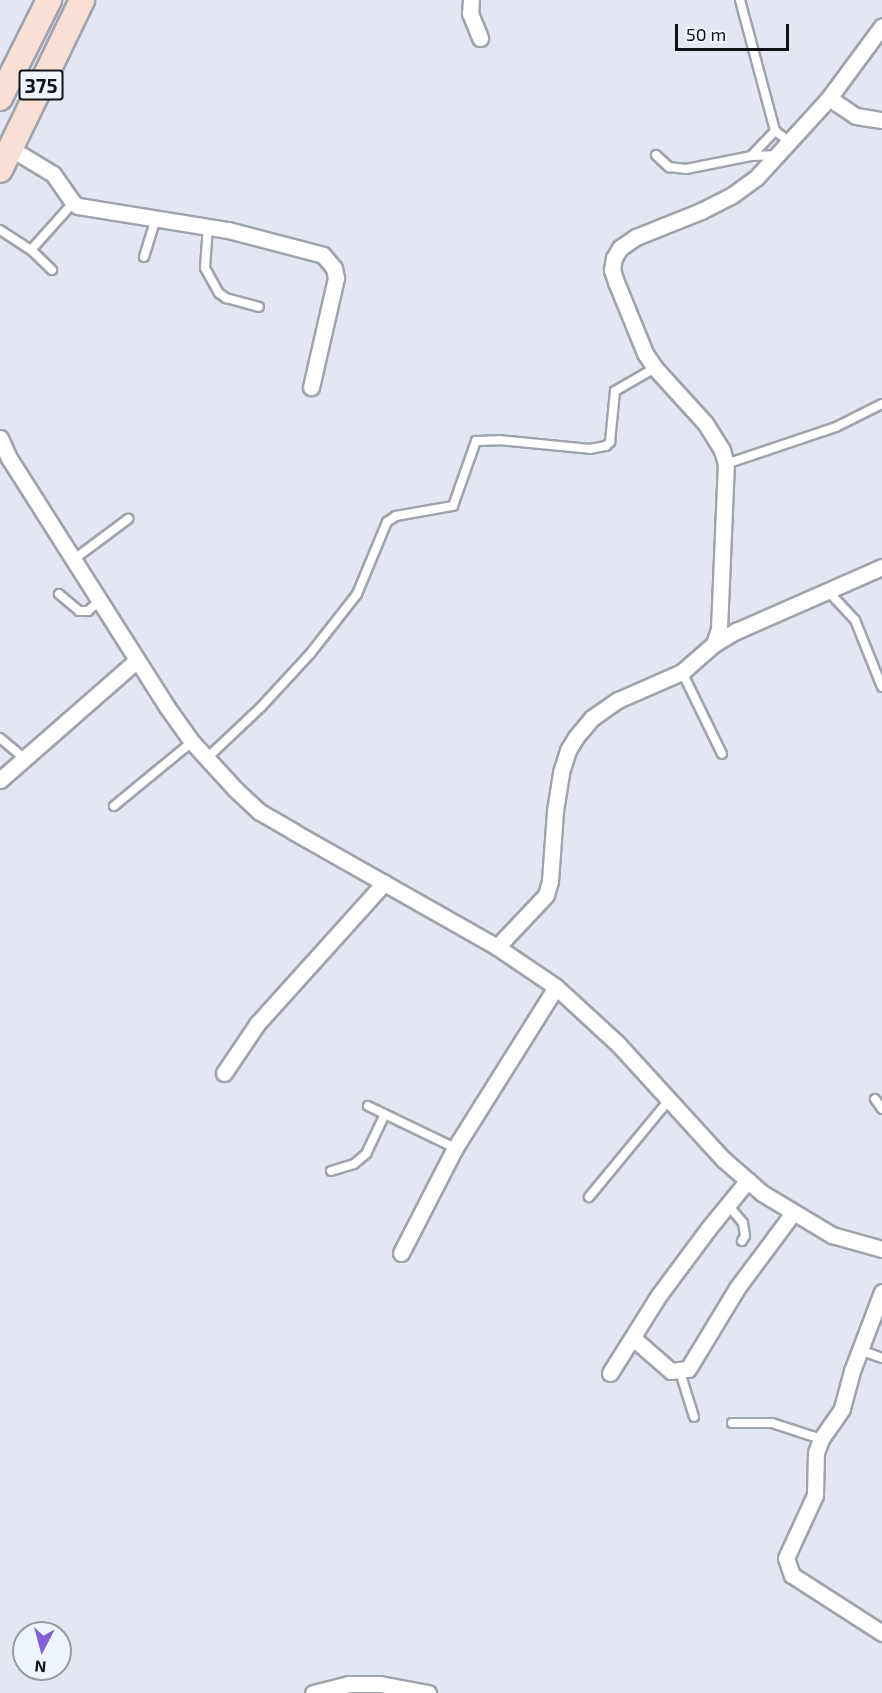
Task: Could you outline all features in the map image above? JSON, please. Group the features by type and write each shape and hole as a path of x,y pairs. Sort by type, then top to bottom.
{"main road":[{"name":"375","path":"0,99 49,0"},
{"name":"375","path":"0,170 82,0"},
{"path":"0,99 28,112"}],"street":[{"path":"471,0 470,13 480,38"},
{"path":"714,644 722,609 726,464 722,450 705,423 655,368 645,353 612,270 614,258 620,248 636,237 701,211 731,196 756,178 829,98 882,26"},
{"path":"829,98 856,116 882,120"},
{"path":"10,148 53,174 72,203 90,209 208,226 323,255 334,268 336,278 311,387"},
{"path":"0,438 9,458 73,560 192,742 206,759 260,812 497,947 556,987 618,1044 723,1159 748,1180 793,1213 832,1234 882,1249"},
{"path":"497,947 546,896 550,881 555,811 561,772 568,750 592,718 618,700 682,672 714,644 827,590 882,567"},
{"path":"0,780 137,660"},
{"path":"224,1072 257,1024 384,883"},
{"path":"401,1253 454,1148 556,987"},
{"path":"610,1373 693,1249 748,1180"},
{"path":"633,1338 672,1371 680,1372 688,1369 736,1288 793,1213"},
{"path":"882,1292 860,1350 842,1409 821,1439 816,1453 815,1496 786,1558 787,1567 792,1575 882,1633"},
{"path":"313,1693 348,1684 428,1693"}],"lane":[{"path":"740,0 775,131 791,142"},
{"path":"751,156 775,131"},
{"path":"656,155 669,167 676,169 751,156 779,155"},
{"path":"31,250 72,203"},
{"path":"144,257 156,217"},
{"path":"208,226 205,268 219,293 226,298 258,307"},
{"path":"0,230 31,250 52,270"},
{"path":"206,759 262,706 310,654 357,594 387,522 396,516 453,506 476,441 499,440 590,449 606,446 610,442 615,391 655,368"},
{"path":"726,464 836,427 882,404"},
{"path":"73,560 128,519"},
{"path":"827,590 855,620 882,687"},
{"path":"59,594 79,611 88,611 99,601"},
{"path":"682,672 722,754"},
{"path":"0,738 24,758"},
{"path":"114,806 192,742"},
{"path":"589,1197 669,1100"},
{"path":"875,1100 882,1109"},
{"path":"368,1106 454,1148"},
{"path":"331,1171 354,1164 366,1154 385,1114"},
{"path":"728,1205 743,1223 745,1236 742,1241"},
{"path":"860,1350 882,1358"},
{"path":"680,1372 694,1417"},
{"path":"732,1423 772,1423 821,1439"}]}
